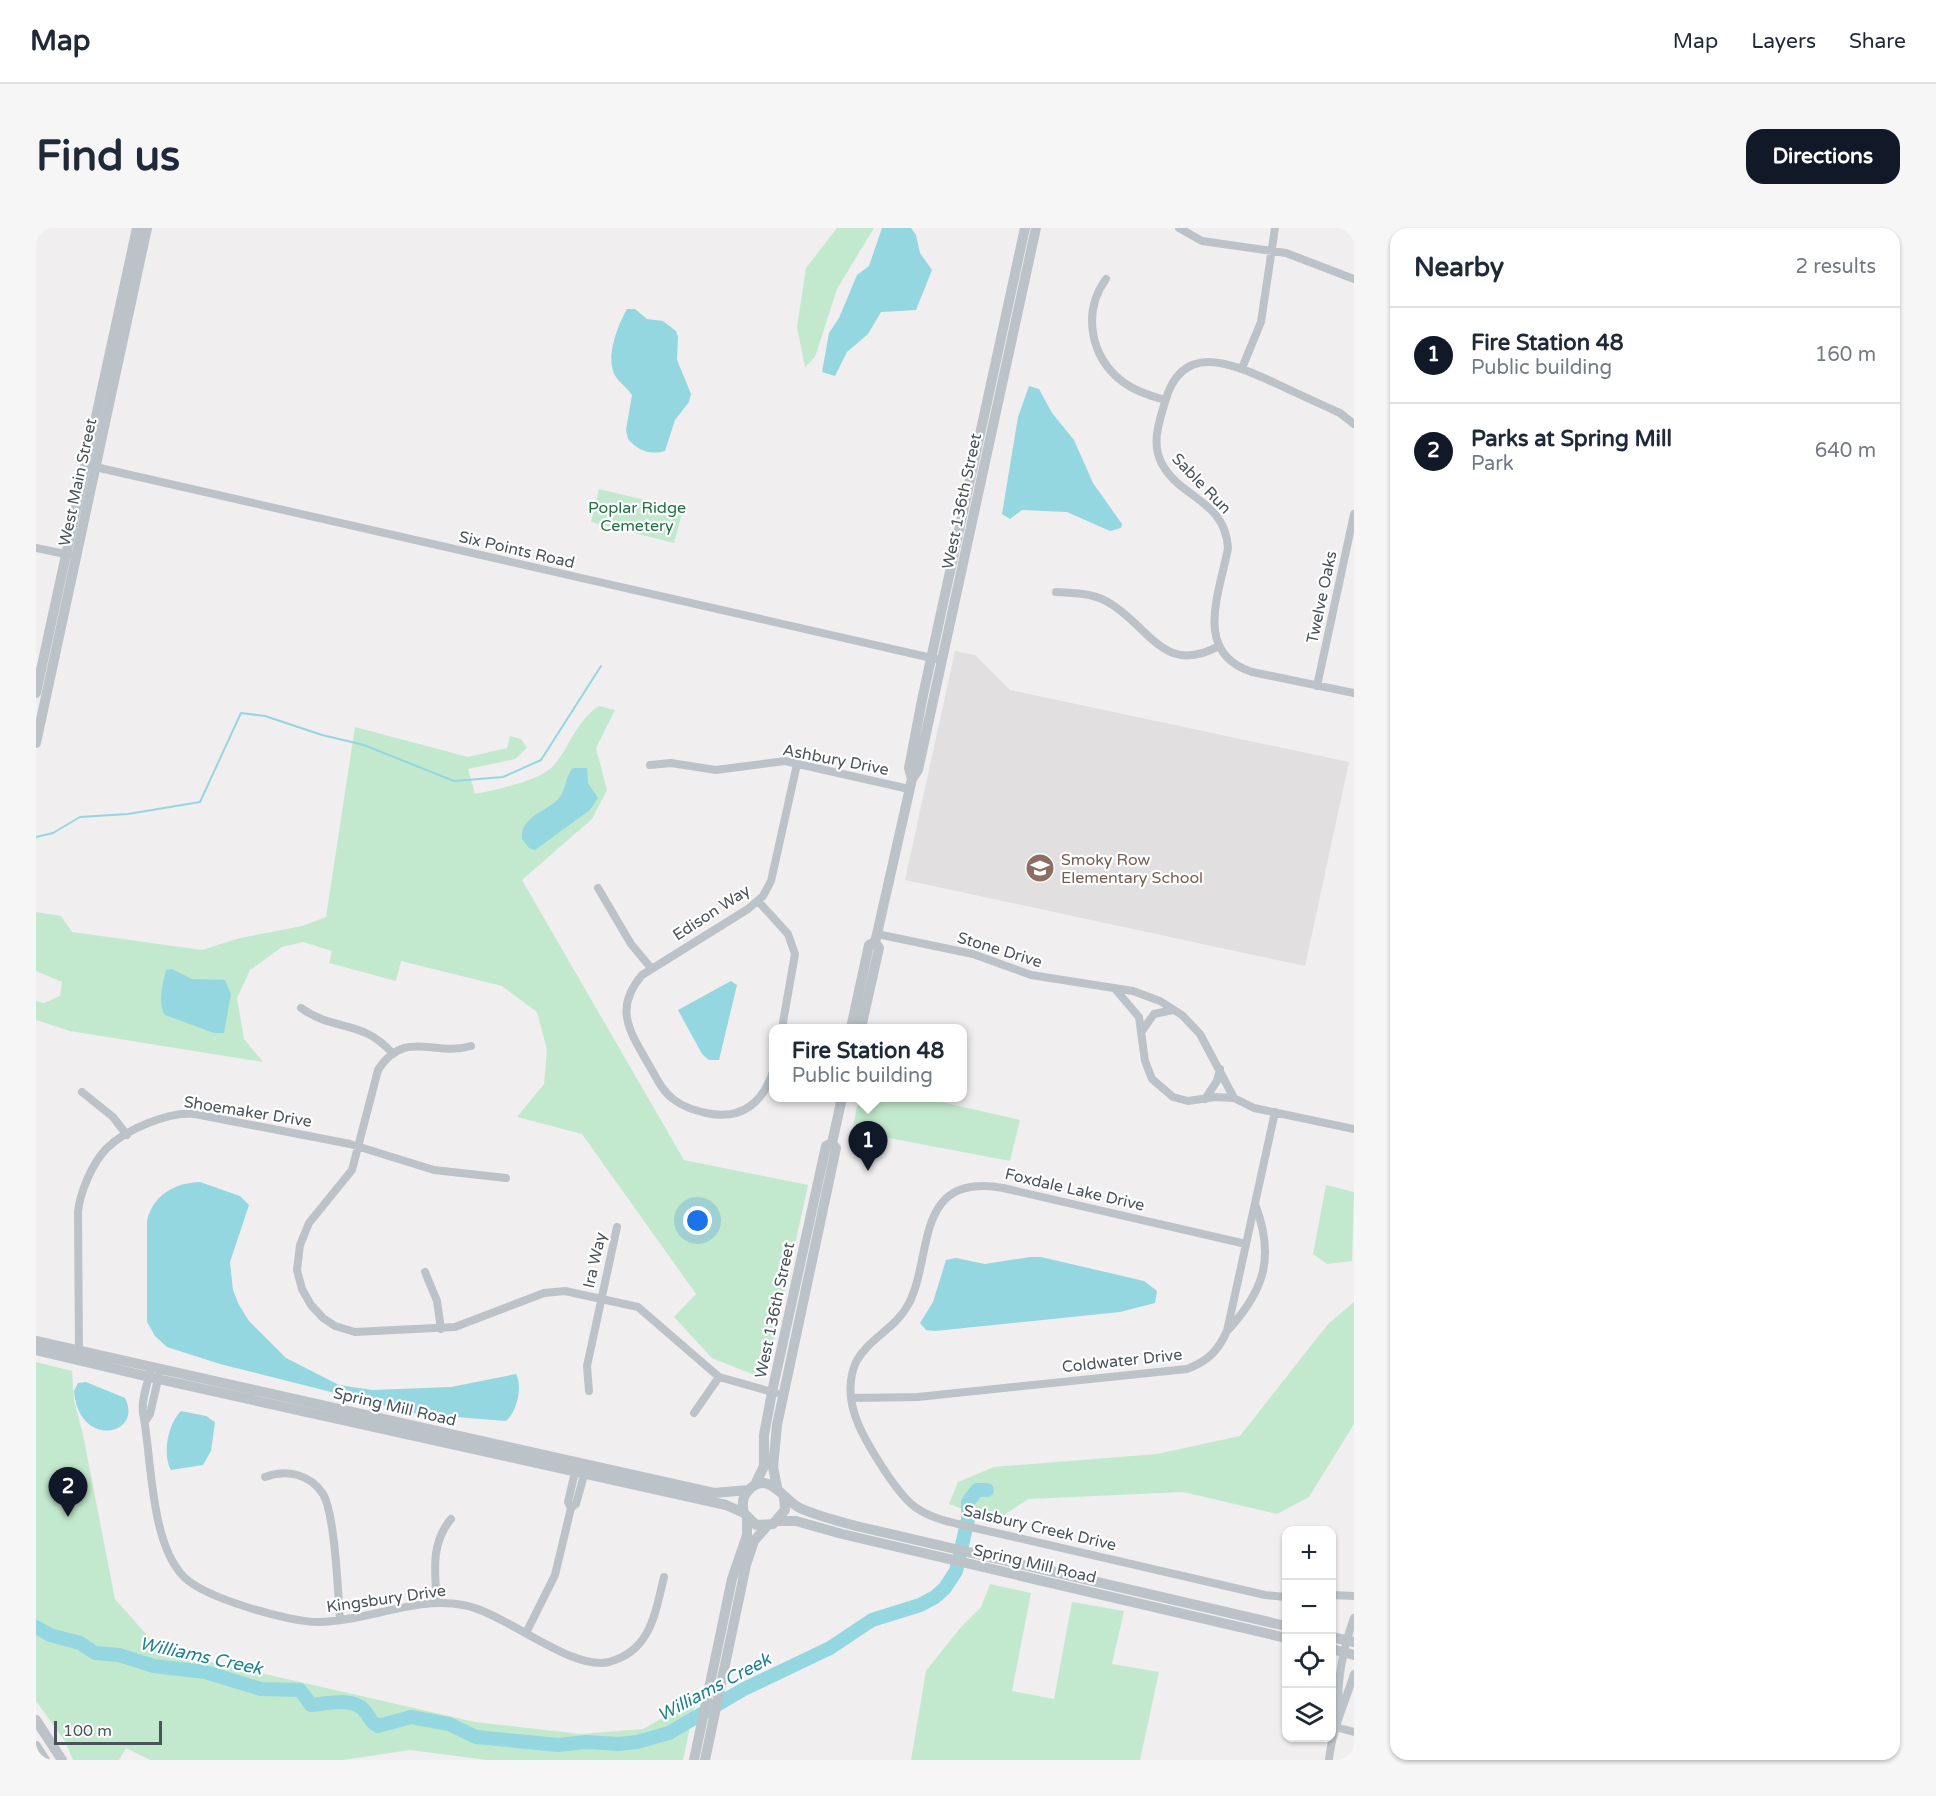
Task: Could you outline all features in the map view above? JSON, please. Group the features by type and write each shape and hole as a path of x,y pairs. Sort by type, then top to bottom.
{"street":[{"name":"West Main Street","path":"36,742 137,228"},
{"name":"West Main Street","path":"90,466 147,228"},
{"name":"West 136th Street","path":"862,1024 879,948 876,938 911,784 918,770 937,659 1025,228"},
{"name":"West 136th Street","path":"937,659 1036,228"},
{"path":"1179,228 1203,241 1272,251 1300,258 1354,279"},
{"path":"1275,228 1262,322 1242,368 1340,413 1354,424"},
{"path":"1106,279 1097,292 1091,317 1098,350 1109,368 1122,381 1142,393 1165,400"},
{"name":"Sable Run","path":"1219,646 1214,619 1228,548 1227,536 1218,516 1170,476 1160,462 1156,442 1165,400 1178,375 1193,364 1220,361 1242,368"},
{"name":"Six Points Road","path":"90,466 937,659"},
{"name":"Twelve Oaks","path":"1317,686 1354,514"},
{"path":"36,548 71,555"},
{"name":"West Main Street","path":"36,693 71,555"},
{"path":"1056,592 1087,594 1105,601 1129,616 1155,643 1173,654 1195,656 1219,646 1230,661 1244,669 1354,693"},
{"name":"Ashbury Drive","path":"650,765 671,763 716,770 776,761 911,784"},
{"name":"Edison Way","path":"769,1080 760,1100 739,1113 718,1115 688,1108 672,1099 665,1092 627,1024 627,998 633,985 651,968 758,901 773,876 797,764"},
{"path":"598,888 631,944 651,968"},
{"path":"758,901 788,934 795,954 795,965 783,1024"},
{"name":"West 136th Street","path":"852,1024 869,945 876,938"},
{"name":"Stone Drive","path":"876,938 973,954 1031,975 1149,996 1173,1010 1200,1034 1234,1098"},
{"path":"1116,990 1134,1009 1142,1031 1148,1070 1158,1087 1180,1100 1234,1098 1254,1108 1354,1129"},
{"path":"301,1008 323,1021 369,1032 393,1054"},
{"path":"1142,1031 1154,1014 1173,1010"},
{"path":"471,1046 450,1049 418,1045 393,1054 382,1064 375,1078 352,1170 309,1223 303,1234 297,1257 302,1289 311,1305 323,1318 346,1330 372,1333 441,1329 465,1325 556,1290 601,1298 638,1307 647,1313 719,1377 777,1394"},
{"path":"1205,1099 1217,1081 1220,1069"},
{"path":"82,1092 113,1117 127,1135"},
{"name":"West 136th Street","path":"751,1488 764,1466 764,1435 777,1394 836,1148 832,1143 841,1102"},
{"name":"Coldwater Drive","path":"851,1398 918,1397 1187,1369 1214,1354 1227,1331 1275,1112"},
{"name":"Shoemaker Drive","path":"79,1355 78,1212 81,1197 102,1154 127,1135 160,1118 182,1113 359,1147 434,1170 506,1178"},
{"name":"Foxdale Lake Drive","path":"851,1398 850,1385 857,1362 902,1314 912,1299 932,1217 951,1196 962,1190 987,1185 1003,1188 1246,1244"},
{"path":"1227,1331 1258,1291 1262,1274 1265,1253 1263,1227 1255,1204"},
{"name":"Ira Way","path":"589,1391 587,1366 617,1227"},
{"path":"425,1272 437,1301 441,1329"},
{"name":"Spring Mill Road","path":"36,1341 79,1355 155,1373 581,1469 726,1505 746,1516"},
{"name":"Spring Mill Road","path":"36,1350 79,1355"},
{"name":"Kingsbury Drive","path":"155,1373 142,1412 146,1420 145,1437 161,1534 172,1561 185,1578 208,1594 296,1619 322,1622 455,1603 477,1608 587,1661 601,1663 620,1658 638,1646 651,1629 664,1577"},
{"path":"694,1413 719,1377"},
{"name":"West 136th Street","path":"777,1394 773,1456 780,1492"},
{"name":"Salsbury Creek Drive","path":"851,1398 854,1414 862,1431 900,1492 925,1513 962,1525 1265,1595 1282,1597"},
{"path":"526,1633 555,1575 571,1508 568,1502 581,1469"},
{"name":"Spring Mill Road","path":"581,1469 714,1493 751,1488"},
{"path":"265,1477 295,1473 310,1480 322,1494 333,1546 340,1620"},
{"path":"694,1760 732,1579 747,1535 742,1501 751,1488 766,1483 780,1492 785,1510 756,1538 749,1554 705,1760"},
{"name":"Spring Mill Road","path":"780,1492 802,1509 953,1554"},
{"path":"746,1516 756,1525 772,1524"},
{"path":"437,1604 434,1565 436,1548 442,1530 451,1519"},
{"name":"Spring Mill Road","path":"772,1524 796,1521 1282,1625"},
{"name":"Spring Mill Road","path":"967,1557 1282,1637"},
{"path":"1336,1595 1354,1596"},
{"path":"1340,1710 1338,1698 1354,1618"},
{"path":"1336,1639 1350,1647"},
{"path":"1336,1724 1354,1674"},
{"path":"36,1720 62,1760"},
{"path":"1336,1727 1354,1732"},
{"path":"1329,1760 1332,1742"},
{"path":"36,1746 45,1760"}],"shaded area":[{"path":"955,651 975,655 1010,690 1349,762 1305,966 905,880"}],"green space":[{"path":"837,228 874,228 837,289 815,357 805,367 797,327 806,268"},
{"name":"Poplar Ridge Cemetery","path":"599,489 683,509 674,543 591,522"},
{"path":"599,706 615,710 596,748 607,790 592,819 522,880 684,1160 808,1185 767,1372 762,1378 712,1358 674,1317 696,1294 582,1134 517,1117 544,1084 547,1050 537,1012 502,986 401,961 396,981 329,963 332,951 303,942 282,947 250,970 237,998 244,1039 263,1062 70,1031 36,1020 36,1001 44,1003 60,996 62,982 36,971 36,912 61,916 72,932 202,950 240,938 302,926 326,917 355,727 468,757 507,748 510,736 521,739 527,748 515,759 468,769 475,794 517,784 548,771 560,757 579,726"},
{"path":"858,1102 941,1102 1020,1120 1010,1161 852,1131"},
{"path":"1326,1185 1354,1192 1352,1261 1327,1264 1313,1254"},
{"path":"1354,1302 1354,1424 1309,1497 1277,1514 1183,1492 1028,1499 995,1521 949,1504 958,1482 994,1467 1157,1454 1240,1436 1328,1324"},
{"path":"36,1362 72,1371 74,1400 115,1599 160,1650 475,1722 581,1734 643,1729 696,1699 683,1760 487,1760 410,1750 343,1760 150,1760 126,1748 119,1760 73,1760 66,1743 36,1701"},
{"path":"990,1584 1031,1593 1012,1691 1054,1699 1072,1602 1124,1611 1112,1664 1159,1672 1140,1760 911,1760 926,1671 960,1628 981,1607"}],"water":[{"path":"882,228 911,228 916,235 920,253 932,270 916,310 881,312 868,334 847,352 835,376 822,372 829,333 839,318 857,275 869,266"},
{"path":"627,309 635,309 647,319 663,321 676,331 678,337 677,360 691,394 689,402 675,420 665,451 645,451 628,439 626,430 632,395 616,377 611,361 616,333"},
{"path":"1029,386 1039,389 1052,413 1074,440 1093,483 1122,524 1121,528 1110,531 1067,512 1022,510 1010,519 1002,514 1018,417"},
{"path":"573,768 587,768 588,783 598,798 590,810 535,850 529,848 522,839 525,825 559,798"},
{"path":"172,969 192,979 225,980 231,994 224,1033 214,1033 165,1015 161,1004 161,993 166,970"},
{"path":"731,981 737,985 719,1060 709,1060 702,1054 678,1010"},
{"path":"200,1182 240,1196 249,1205 230,1262 233,1290 249,1321 286,1358 339,1385 372,1390 451,1387 516,1374 519,1392 510,1417 506,1421 418,1414 220,1364 167,1347 155,1336 147,1322 147,1221 154,1204 166,1192 182,1185"},
{"path":"1041,1257 1144,1281 1157,1291 1155,1303 1120,1312 935,1331 926,1330 920,1323 933,1302 946,1260 956,1258 985,1264"},
{"path":"86,1382 125,1398 128,1411 126,1421 119,1428 97,1429 87,1422 78,1410 74,1391 78,1383"},
{"path":"181,1411 206,1416 215,1422 211,1451 203,1465 171,1470 167,1456 168,1439 176,1416"}],"waterway":[{"path":"36,837 53,833 80,817 128,814 200,802 241,713 265,716 322,735 364,745 454,781 503,777 541,760 601,666"},
{"name":"Williams Creek","path":"36,1627 50,1635 80,1643 95,1653 119,1655 154,1666 205,1672 261,1689 300,1690 311,1705 352,1703 363,1709 378,1726 411,1717 449,1724 476,1737 558,1745 586,1742 619,1744 637,1742 669,1733 744,1689 830,1648 872,1620 920,1605 935,1597 945,1588 956,1571 968,1519 968,1502 977,1490 987,1490"}],"place":[{"name":"Smoky Row Elementary School","path":"1040,868"},
{"name":"Fire Station 48","path":"868,1171"},
{"name":"Parks at Spring Mill","path":"68,1517"}]}
